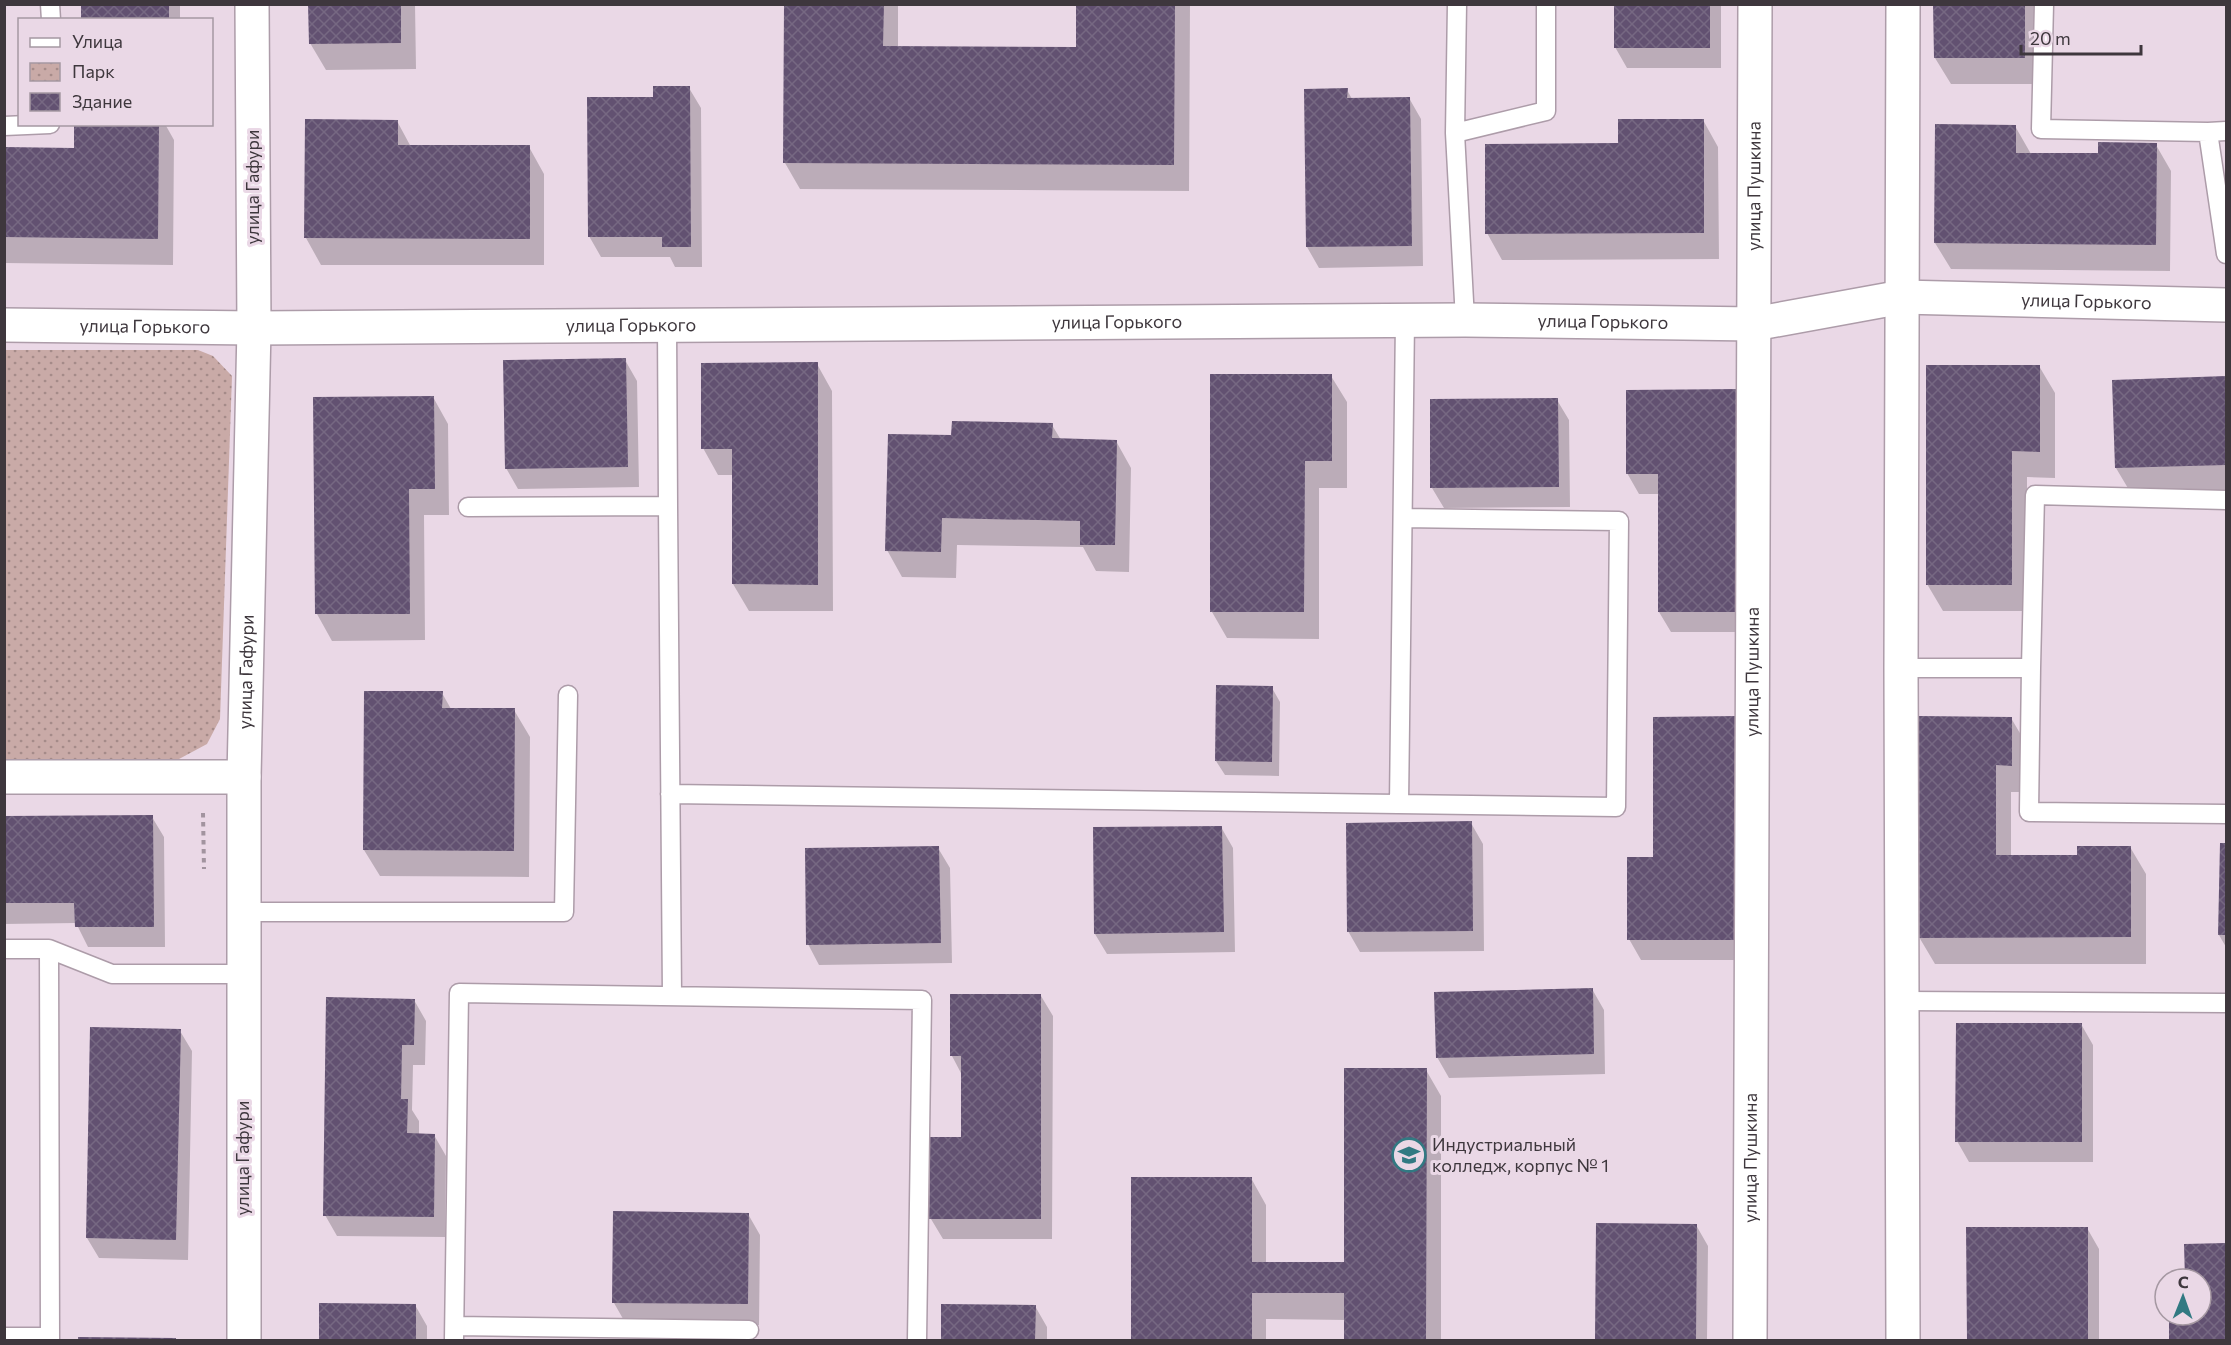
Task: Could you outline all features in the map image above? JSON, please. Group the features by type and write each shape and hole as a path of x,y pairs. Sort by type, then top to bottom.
{"street":[{"name":"улица Гафури","path":"244,1341 244,777 254,328 252,4"},
{"name":"улица Пушкина","path":"1750,1341 1755,4"},
{"path":"1903,1341 1901,668 1904,4"},
{"name":"улица Горького","path":"4,325 254,328 1405,320 1754,324 1902,297 2226,304"},
{"path":"4,777 244,777"}],"lane":[{"path":"1456,4 1455,133 1465,320"},
{"path":"1455,133 1546,111 1546,4"},
{"path":"2044,4 2041,129 2217,132 2226,254"},
{"path":"1399,804 1405,320"},
{"path":"666,325 672,996"},
{"path":"2226,500 2035,495 2029,812 2226,814"},
{"path":"468,507 668,506"},
{"path":"670,794 1616,807 1619,521 1403,518"},
{"path":"1901,668 2031,668"},
{"path":"243,912 564,912 568,695"},
{"path":"4,949 50,949 112,974 243,974"},
{"path":"4,1337 50,1339 50,949"},
{"path":"749,1330 454,1334 459,993 922,1000 917,1341"},
{"path":"1902,1000 2226,1003"}],"green space":[{"path":"5,350 198,350 213,356 232,376 220,719 207,744 179,759 5,760"}],"building":[{"path":"81,4 169,4 169,18 81,18"},
{"path":"308,4 401,4 401,43 309,44"},
{"path":"784,4 884,4 883,46 1076,47 1076,4 1175,4 1174,165 783,163"},
{"path":"1614,4 1710,4 1710,48 1614,48"},
{"path":"1933,4 2025,4 2025,58 1934,58"},
{"path":"653,86 690,86 691,247 662,247 662,237 588,237 587,97 653,97"},
{"path":"1348,88 1347,98 1410,97 1412,246 1306,247 1304,89"},
{"path":"305,119 398,120 398,145 530,145 530,239 304,238"},
{"path":"1618,119 1704,119 1704,233 1485,234 1485,144 1618,143"},
{"path":"1935,124 2016,125 2016,153 2098,153 2098,142 2157,143 2156,245 1934,243"},
{"path":"74,126 159,126 158,239 4,237 4,147 74,148"},
{"path":"626,358 628,467 505,469 503,360"},
{"path":"818,362 818,585 732,584 732,449 701,449 701,363"},
{"path":"1926,365 2040,365 2040,452 2012,451 2012,585 1926,585"},
{"path":"1210,374 1332,374 1332,461 1305,461 1304,612 1210,612"},
{"path":"2226,376 2226,465 2115,468 2112,380"},
{"path":"1741,389 1741,612 1658,612 1658,474 1626,474 1626,390"},
{"path":"434,396 435,489 409,489 410,614 315,614 313,397"},
{"path":"1558,398 1559,487 1430,488 1430,399"},
{"path":"952,421 1053,423 1052,438 1117,440 1115,545 1080,545 1080,521 942,518 941,552 885,551 888,434 951,435"},
{"path":"1216,685 1273,686 1272,762 1215,761"},
{"path":"364,691 443,691 442,708 515,708 514,851 363,850"},
{"path":"1738,716 1738,940 1627,940 1627,857 1653,857 1653,717"},
{"path":"1918,716 2012,717 2012,766 1996,765 1996,855 2077,855 2077,846 2131,846 2131,937 1918,938"},
{"path":"153,815 154,927 75,927 74,903 4,903 4,816"},
{"path":"1472,821 1473,931 1347,932 1346,823"},
{"path":"1222,826 1224,932 1094,934 1093,827"},
{"path":"2220,843 2226,843 2226,935 2218,935"},
{"path":"939,846 941,943 806,945 805,848"},
{"path":"1593,988 1594,1054 1436,1058 1434,992"},
{"path":"950,994 1041,994 1041,1219 929,1219 930,1137 961,1137 961,1056 950,1056"},
{"path":"326,997 415,999 414,1045 402,1045 401,1099 408,1099 407,1133 435,1134 434,1217 323,1216"},
{"path":"1956,1023 2082,1023 2082,1142 1955,1142"},
{"path":"90,1027 181,1029 176,1240 86,1238"},
{"path":"1344,1068 1427,1068 1426,1340 1344,1340 1344,1293 1252,1293 1252,1340 1131,1340 1131,1177 1252,1177 1252,1262 1344,1262"},
{"path":"613,1211 749,1213 748,1304 612,1303"},
{"path":"1596,1223 1697,1224 1696,1340 1595,1340"},
{"path":"1966,1227 2088,1227 2088,1340 1967,1340"},
{"path":"2226,1243 2226,1340 2169,1340 2169,1327 2213,1327 2213,1267 2185,1267 2184,1244"},
{"path":"319,1303 416,1304 416,1340 319,1340"},
{"path":"941,1304 1036,1305 1035,1340 941,1340"},
{"path":"78,1337 176,1338 176,1340 78,1340"}],"place":[{"name":"Индустриальный колледж, корпус № 1","path":"1409,1155"}]}
